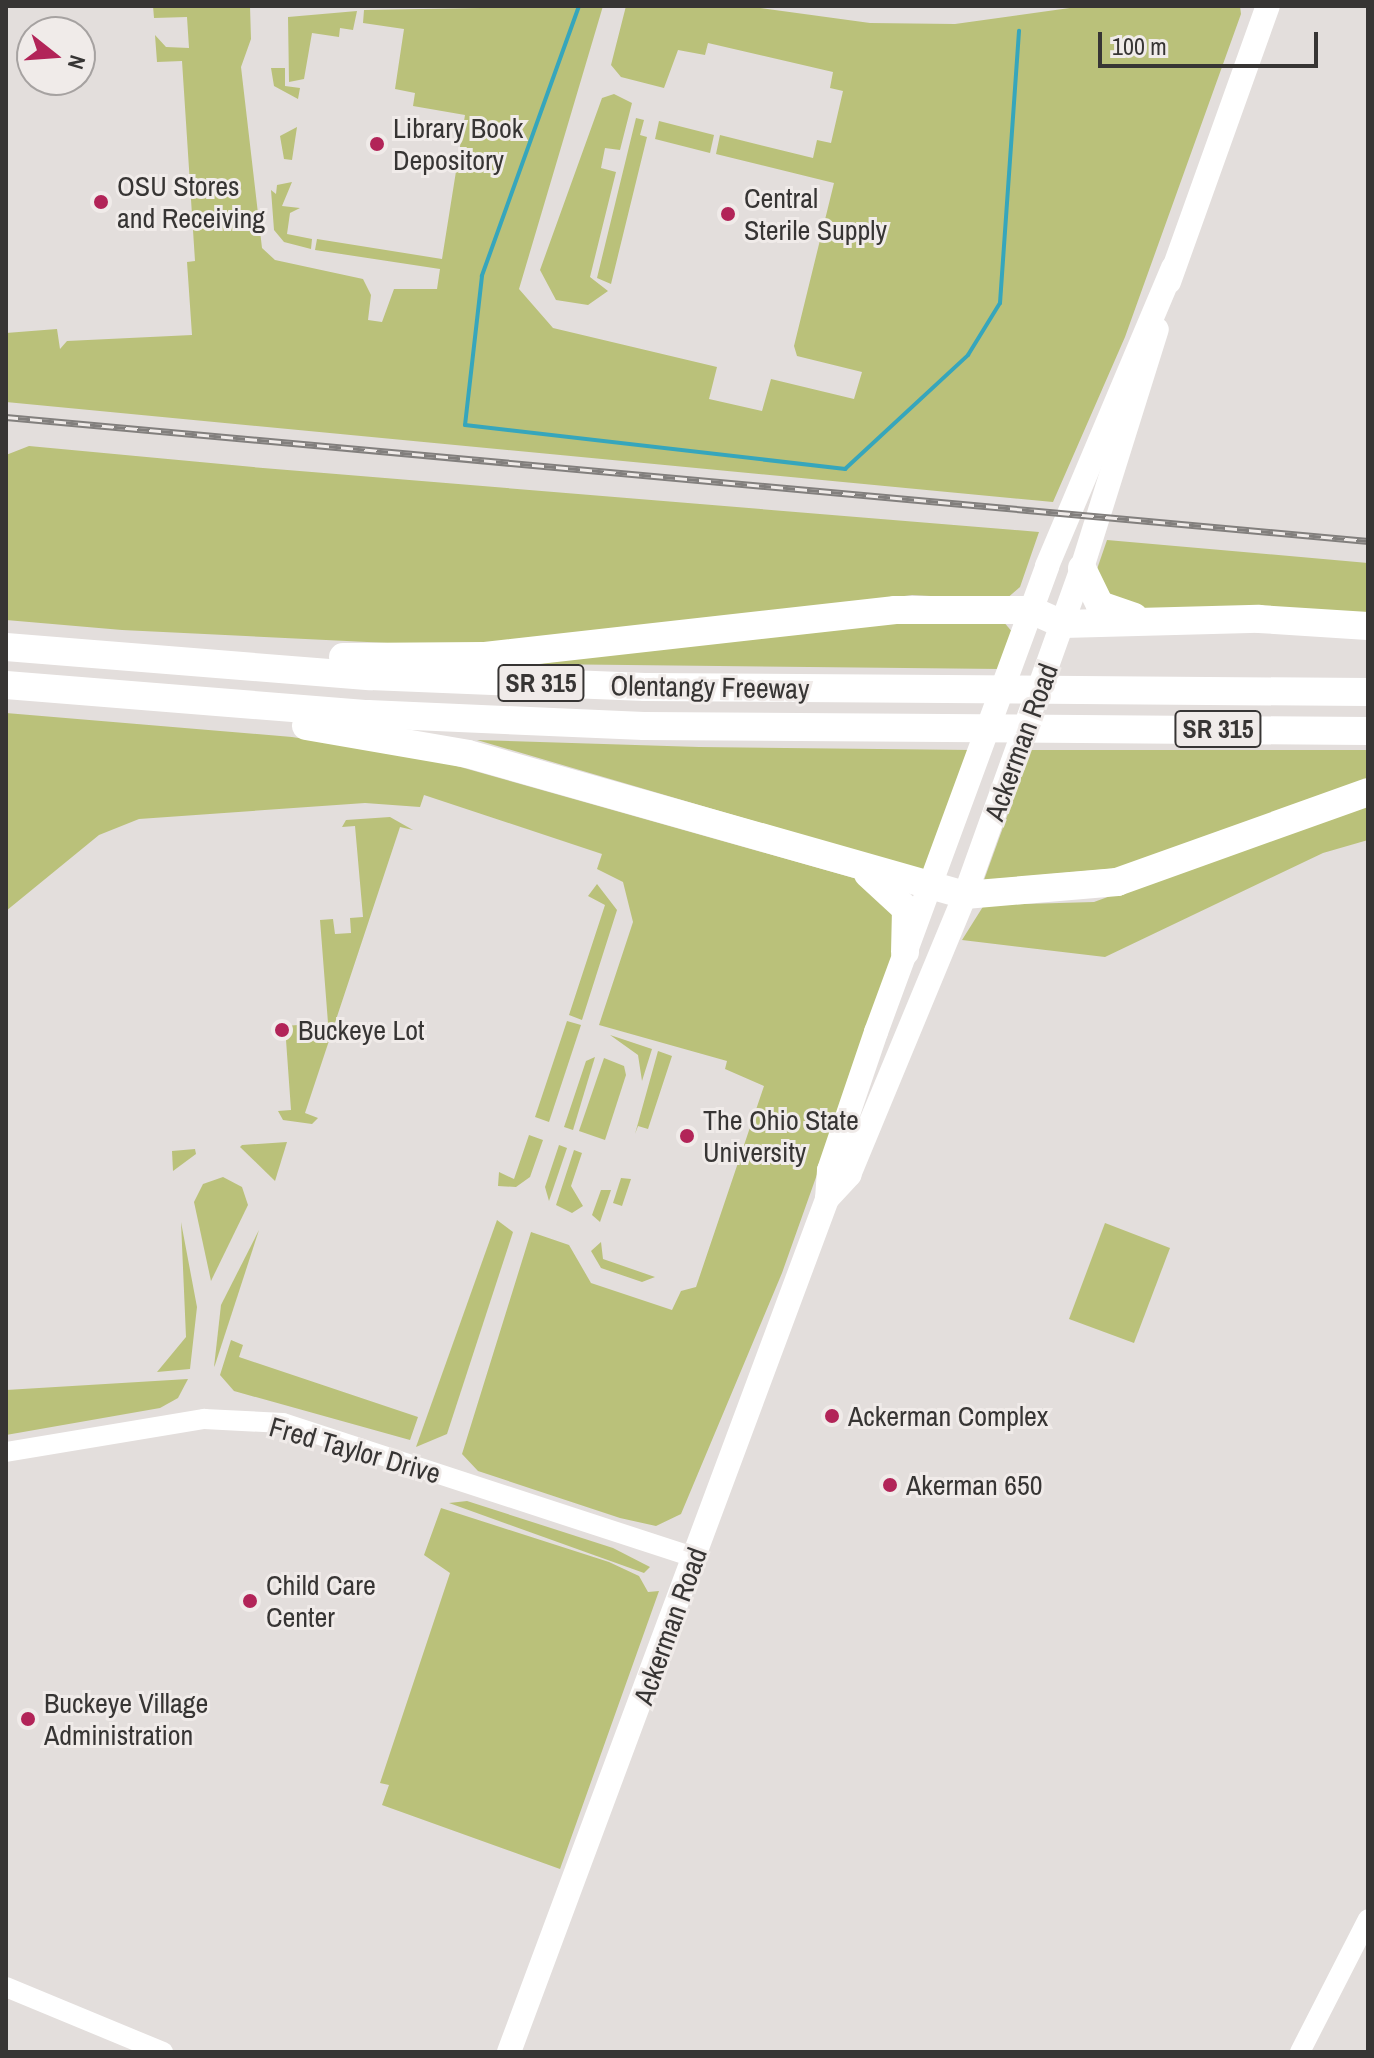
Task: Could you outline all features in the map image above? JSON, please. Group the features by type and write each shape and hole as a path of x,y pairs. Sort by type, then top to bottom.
{"highway":[{"path":"1082,568 1100,605 1146,620"},
{"path":"123,658 485,656 849,613 1031,610 1063,624 1146,620 1368,626"},
{"name":"Olentangy Freeway","path":"6,647 123,658 645,687 1368,692"},
{"name":"Olentangy Freeway","path":"6,685 120,696 644,726 1368,731"},
{"path":"120,696 468,754 845,864 930,883 965,895 1117,882 1368,792"},
{"path":"845,864 898,895 906,909 905,952"}],"main road":[{"path":"1247,6 1250,57"},
{"name":"Ackerman Road","path":"827,1199 849,1175 965,895 1082,568 1173,267 1268,6"},
{"name":"Ackerman Road","path":"509,2052 827,1199 829,1170 905,952 1093,442 1173,267"}],"street":[{"name":"Fred Taylor Drive","path":"6,1452 204,1419 283,1423 695,1558"},
{"path":"1300,2052 1368,1919"},
{"path":"6,1987 163,2052"}],"green space":[{"path":"153,6 250,6 251,39 241,67 262,248 275,260 363,279 371,295 368,320 382,322 394,289 437,289 440,269 315,250 317,239 442,259 465,115 413,106 415,93 395,89 404,29 363,23 364,10 603,6 519,289 553,328 717,367 709,399 762,411 771,379 854,399 862,372 797,356 794,346 834,183 716,154 720,135 813,158 817,140 831,143 843,91 830,88 833,72 708,43 705,55 678,50 664,88 621,77 611,65 626,6 745,6 870,23 955,24 1084,6 1240,6 1241,14 1125,337 1053,502 6,402 6,333 57,329 60,349 67,341 192,335 187,262 195,261 182,61 157,62 155,35 166,47 189,48 187,17 154,18"},
{"path":"357,11 353,30 340,28 339,37 312,33 304,79 289,82 288,17"},
{"path":"271,68 285,68 285,86 300,88 298,99 274,86"},
{"path":"614,94 632,103 620,150 605,148 601,168 616,172 590,277 608,291 588,305 556,300 540,270 602,98"},
{"path":"636,118 644,120 640,135 647,137 611,284 597,278"},
{"path":"659,121 714,135 710,153 655,139"},
{"path":"297,127 292,160 284,159 280,136"},
{"path":"292,182 282,206 300,208 290,213 287,234 312,239 311,249 284,242 274,230 271,190 276,194 277,185"},
{"path":"29,446 1039,532 1020,587 1005,600 912,595 577,638 429,645 122,630 6,620 6,455"},
{"path":"1107,540 1368,563 1368,614 1117,608 1096,572"},
{"path":"1002,620 1014,634 1001,669 537,664 840,622"},
{"path":"6,713 292,737 432,759 875,884 900,908 890,969 782,1273 681,1514 656,1526 620,1518 478,1471 462,1454 531,1232 569,1245 591,1283 672,1310 681,1291 696,1287 764,1086 725,1069 727,1061 599,1025 633,922 623,882 597,869 602,854 424,795 420,807 365,803 139,819 99,835 6,911"},
{"path":"477,740 699,747 972,750 925,871"},
{"path":"1031,750 1368,750 1368,783 1129,867 984,880"},
{"path":"1368,802 1368,840 1323,853 1105,957 962,940 984,905 1094,902"},
{"path":"390,817 413,830 400,827 305,1113 318,1118 312,1124 283,1120 278,1111 291,1110 285,1026 298,1025 299,1038 315,1038 315,1024 328,1023 320,920 333,919 335,934 351,933 350,918 363,917 355,826 342,827 346,820"},
{"path":"597,884 617,910 582,1020 569,1015 605,905 588,896"},
{"path":"567,1021 581,1025 549,1122 535,1117"},
{"path":"610,1035 652,1049 642,1081 638,1055"},
{"path":"658,1051 672,1056 648,1129 638,1126 635,1134"},
{"path":"595,1057 573,1130 564,1127 586,1061"},
{"path":"604,1058 624,1066 626,1075 605,1140 579,1131"},
{"path":"529,1135 543,1140 530,1177 516,1187 498,1186 499,1172 514,1179"},
{"path":"287,1142 275,1181 240,1147 242,1145"},
{"path":"559,1145 567,1148 549,1201 545,1187"},
{"path":"195,1149 196,1154 173,1171 172,1151"},
{"path":"574,1150 582,1153 571,1186 583,1206 572,1213 556,1205"},
{"path":"223,1177 242,1187 248,1205 211,1281 194,1202 203,1184"},
{"path":"621,1178 631,1179 622,1206 613,1203"},
{"path":"601,1190 611,1190 600,1222 592,1215"},
{"path":"497,1220 513,1232 447,1434 416,1447"},
{"path":"181,1222 197,1307 190,1369 157,1372 186,1337"},
{"path":"1105,1223 1170,1248 1134,1343 1069,1319"},
{"path":"259,1230 215,1365 214,1367 221,1305"},
{"path":"601,1242 603,1259 655,1277 642,1282 601,1268 591,1251"},
{"path":"231,1340 243,1345 239,1357 418,1417 410,1440 234,1391 220,1375"},
{"path":"188,1379 178,1398 160,1408 6,1435 6,1390"},
{"path":"467,1501 613,1548 650,1567 644,1573 449,1503"},
{"path":"441,1508 609,1562 639,1576 648,1592 659,1591 560,1869 382,1805 389,1785 380,1783 450,1573 424,1555"}],"waterway":[{"path":"579,6 482,276 465,425 845,469 968,355 1000,303 1019,31"}],"railway":[{"path":"6,417 1368,541"}],"place":[{"name":"Library Book Depository","path":"377,144"},
{"name":"OSU Stores and Receiving","path":"101,202"},
{"name":"Central Sterile Supply","path":"728,214"},
{"name":"Buckeye Lot","path":"282,1030"},
{"name":"The Ohio State University","path":"687,1136"},
{"name":"Ackerman Complex","path":"832,1416"},
{"name":"Akerman 650","path":"890,1485"},
{"name":"Child Care Center","path":"250,1601"},
{"name":"Buckeye Village Administration","path":"28,1719"}]}
